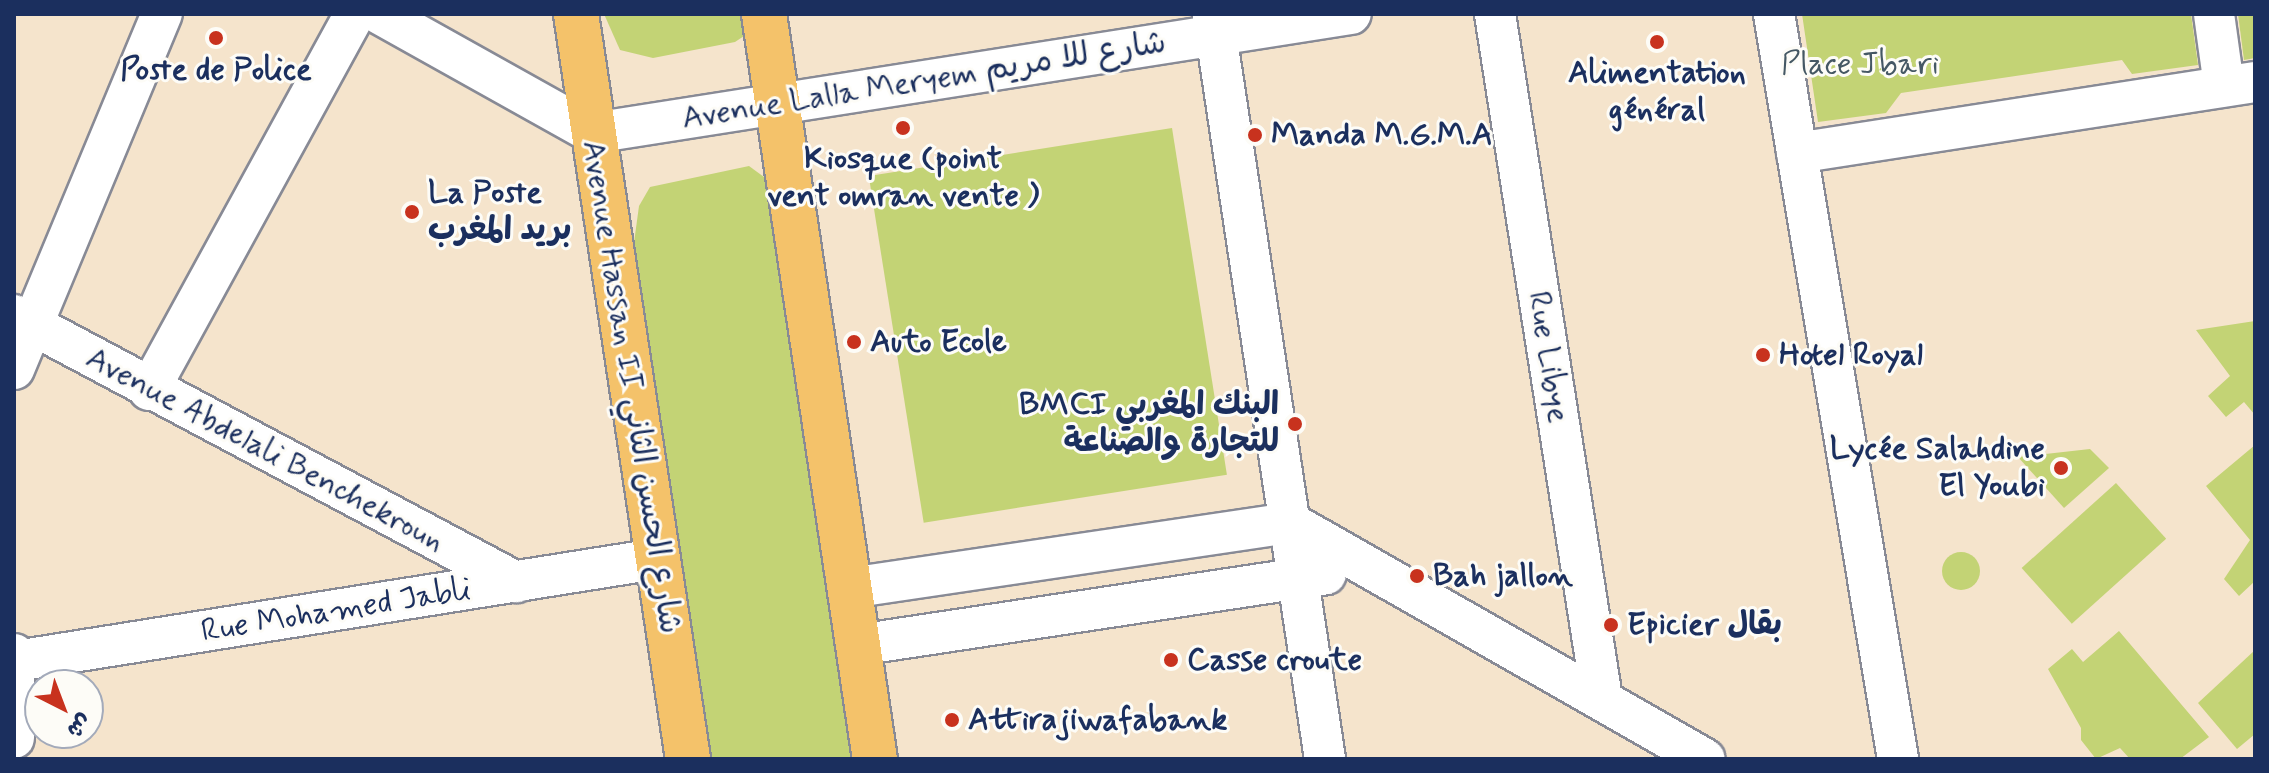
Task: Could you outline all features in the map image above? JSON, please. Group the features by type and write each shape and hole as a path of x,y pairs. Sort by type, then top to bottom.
{"main road":[{"name":"Avenue Hassan II شارع الحسن الثاني","path":"576,14 688,759"},
{"path":"764,14 875,759"}],"street":[{"path":"14,369 23,320 162,14"},
{"path":"149,390 355,14"},
{"path":"380,14 593,133"},
{"name":"Avenue Lalla Meryem شارع للا مريم","path":"593,133 778,105 1215,24 1351,14"},
{"name":"Rue Libye","path":"1495,14 1602,699"},
{"path":"1774,14 1898,759"},
{"path":"1797,153 2239,84 2214,14"},
{"path":"1215,24 1301,579 1325,759"},
{"name":"Avenue Abdelali Benchekroun","path":"23,320 149,390 516,582"},
{"path":"849,588 1291,523 1704,759"},
{"name":"Rue Mohamed Jabli","path":"15,658 656,559"},
{"path":"858,645 1301,579 1369,566"},
{"path":"14,738 15,658"}],"green space":[{"path":"604,14 757,14 753,30 735,42 653,58 620,50"},
{"name":"Place Jbari","path":"1802,14 2191,14 2198,65 2132,74 2122,60 1901,93 1886,113 1818,122"},
{"path":"2238,14 2255,14 2255,58 2244,60"},
{"path":"1172,128 1227,475 924,523 869,176"},
{"path":"749,166 772,183 875,759 711,759 633,250 639,206 650,187"},
{"path":"2255,321 2255,415 2244,402 2226,417 2208,396 2230,376 2196,330"},
{"path":"2255,445 2255,581 2239,596 2224,579 2250,540 2206,486"},
{"path":"2090,449 2109,468 2064,508 2018,457"},
{"path":"2116,483 2166,539 2072,624 2022,568"},
{"path":"1961,552 1974,558 1980,571 1974,584 1961,590 1948,584 1942,571 1948,558"},
{"path":"2119,631 2209,737 2180,759 2130,759 2120,748 2096,759 2081,740 2081,728 2048,669 2072,649 2083,662"},
{"path":"2255,650 2255,734 2237,749 2198,703"}],"place":[{"name":"Poste de Police","path":"216,38"},
{"name":"Alimentation général","path":"1657,42"},
{"name":"Kiosque (point vent omran vente )","path":"903,128"},
{"name":"Manda M.G.M.A","path":"1255,135"},
{"name":"La Poste بريد المغرب","path":"412,212"},
{"name":"Auto Ecole","path":"854,342"},
{"name":"Hotel Royal","path":"1763,355"},
{"name":"BMCI البنك المغربي للتجارة والصناعة","path":"1295,424"},
{"name":"Lycée Salahdine El Youbi","path":"2061,468"},
{"name":"Bah jallon","path":"1417,576"},
{"name":"Epicier بقال","path":"1611,625"},
{"name":"Casse croute","path":"1171,660"},
{"name":"Attirajiwafabank","path":"952,720"}]}
